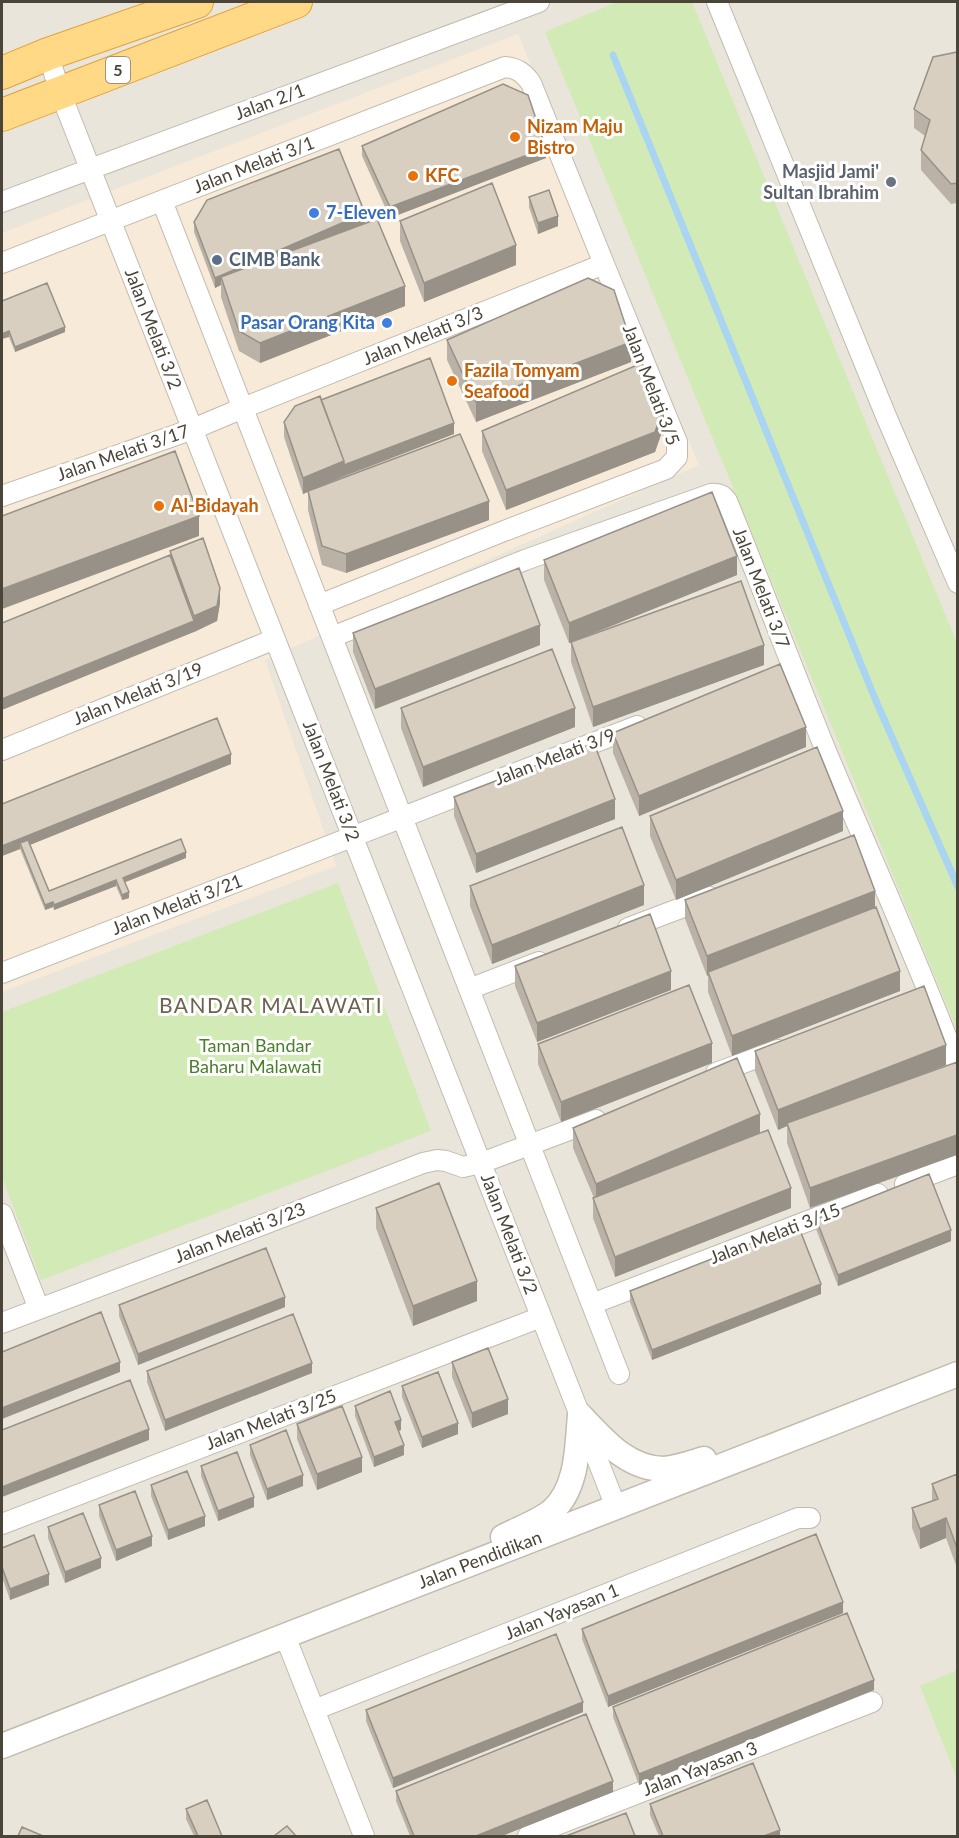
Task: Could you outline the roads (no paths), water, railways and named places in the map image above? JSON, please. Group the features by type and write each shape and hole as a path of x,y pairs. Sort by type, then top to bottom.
{"highway":[{"name":"5","path":"2,73 48,54 197,2"},
{"name":"5","path":"2,115 296,2"}],"street":[{"name":"Jalan 2/1","path":"2,202 539,2"},
{"path":"717,2 957,583"},
{"name":"Jalan Melati 3/2","path":"48,54 60,92 616,1507"},
{"name":"Jalan Melati 3/1","path":"2,263 506,67"},
{"name":"Jalan Melati 3/5","path":"319,605 666,469 677,457 677,442 531,83 520,71 506,67"},
{"path":"162,201 619,1374"},
{"name":"Jalan Melati 3/3","path":"243,408 603,264"},
{"name":"Jalan Melati 3/17","path":"2,496 193,429 243,408"},
{"name":"Jalan Melati 3/7","path":"332,637 525,560 711,494 717,493 723,496 759,580 786,669 864,839 930,993 957,1067"},
{"name":"Jalan Melati 3/19","path":"2,750 276,639"},
{"name":"Jalan Melati 3/9","path":"353,837 401,816 651,720"},
{"name":"Jalan Melati 3/21","path":"2,973 353,837"},
{"path":"842,847 864,839"},
{"path":"611,935 732,889"},
{"path":"469,989 556,956"},
{"path":"908,1001 930,993"},
{"path":"694,1082 797,1043"},
{"name":"Jalan Melati 3/23","path":"2,1323 423,1163 437,1160 463,1167 481,1163 618,1112"},
{"name":"Jalan Melati 3/15","path":"592,1304 957,1164"},
{"path":"2,1214 39,1309"},
{"name":"Jalan Melati 3/25","path":"2,1524 541,1317"},
{"name":"Jalan Pendidikan","path":"2,1746 957,1374"},
{"path":"580,1415 609,1445 643,1466 672,1467 708,1457 771,1447"},
{"path":"442,1575 491,1543 551,1512 563,1499 574,1468 580,1415"},
{"name":"Jalan Yayasan 1","path":"314,1710 798,1518 810,1518"},
{"path":"285,1636 364,1836"},
{"name":"Jalan Yayasan 3","path":"528,1836 872,1702"}],"waterway":[{"path":"613,55 876,701 958,887"}],"place":[{"name":"Nizam Maju Bistro","path":"515,137"},
{"name":"KFC","path":"413,176"},
{"name":"Masjid Jami' Sultan Ibrahim","path":"891,182"},
{"name":"7-Eleven","path":"314,213"},
{"name":"CIMB Bank","path":"217,260"},
{"name":"Pasar Orang Kita","path":"387,323"},
{"name":"Fazila Tomyam Seafood","path":"452,381"},
{"name":"Al-Bidayah","path":"159,506"}],"district":[{"name":"BANDAR MALAWATI","path":"271,1006"}],"park label":[{"name":"Taman Bandar Baharu Malawati","path":"255,1056"}]}
